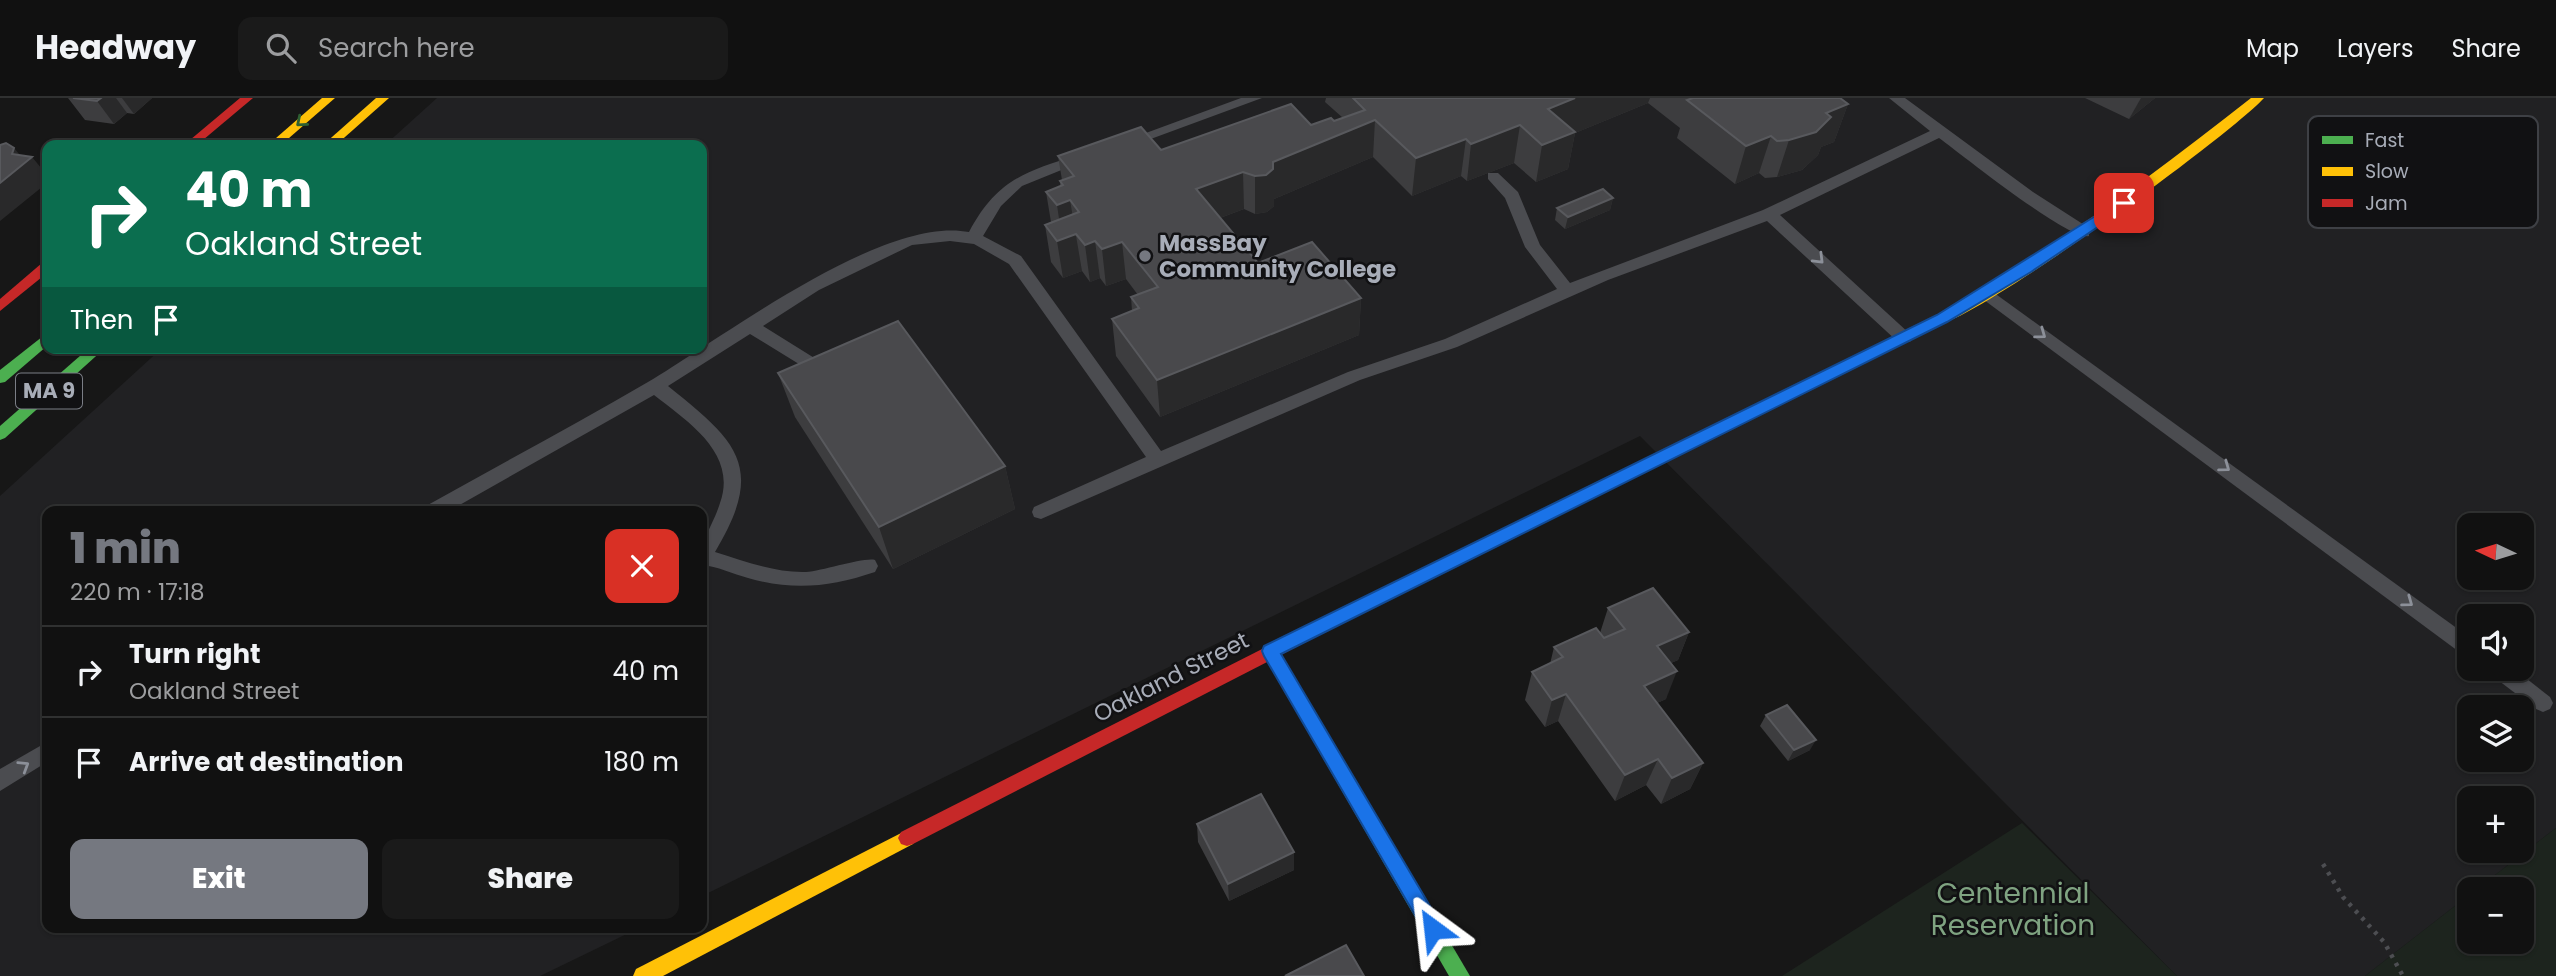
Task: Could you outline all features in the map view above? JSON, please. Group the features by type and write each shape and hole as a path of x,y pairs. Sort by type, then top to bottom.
{"main road":[{"path":"197,140 247,98"},
{"path":"280,140 329,98"},
{"path":"335,140 383,98"},
{"name":"Oakland Street","path":"642,976 1270,651 1904,338 1986,293 2083,232 2154,181 2258,98"},
{"path":"0,306 42,270"},
{"name":"MA 9","path":"0,378 42,342"},
{"name":"MA 9","path":"0,434 91,354"},
{"path":"1270,651 1460,976"}],"lane":[{"path":"974,238 995,200 1013,184 1255,98"},
{"path":"1896,98 2027,196 2083,232"},
{"path":"1041,512 1354,376 1479,332 1568,292 1769,214 1939,132"},
{"path":"1493,176 1512,196 1533,247 1568,292"},
{"path":"1769,214 1904,338"},
{"path":"707,353 813,286 907,241 940,235 974,238 1004,250 1015,260 1157,460"},
{"path":"1986,293 2457,639"},
{"path":"750,326 838,380"},
{"path":"442,506 655,386 706,354"},
{"path":"655,386 715,435 734,470 734,491 727,512 707,547"},
{"path":"707,557 793,582 818,582 868,566"},
{"path":"2514,681 2543,703"},
{"path":"0,781 42,754"}],"path":[{"path":"2323,863 2343,897 2384,942 2403,976"}],"shaded area":[{"path":"437,98 2556,98 2556,828 2534,845 2534,786 2457,786 2457,863 2511,863 2493,877 2457,877 2457,904 2365,976 2177,976 1640,436 707,894 707,506 42,506 42,933 629,933 540,976 0,976 0,496 155,354 707,354 707,140 391,140"}],"green space":[{"name":"Centennial Reservation","path":"2022,823 2177,976 1782,976"},
{"path":"2556,828 2556,976 2365,976 2457,904 2457,954 2534,954 2534,877 2493,877 2511,863 2534,863 2534,845"}],"building":[{"path":"73,98 101,98 97,101"},
{"path":"1353,98 1575,98 1548,109 1575,132 1542,145 1520,125 1471,144 1466,139 1416,158 1375,120 1273,162 1273,169 1266,175 1255,176 1243,172 1196,189 1258,263 1312,242 1361,298 1157,380 1112,319 1139,308 1131,297 1158,287 1122,242 1102,249 1095,241 1085,245 1076,234 1057,241 1045,225 1079,212 1070,200 1057,205 1046,192 1063,185 1060,181 1074,176 1058,156 1141,127 1161,150 1291,104 1311,125 1331,118 1334,121 1365,110"},
{"path":"1840,98 1848,104 1826,113 1831,117 1816,132 1789,140 1777,141 1771,136 1746,146 1687,100"},
{"path":"6,143 14,148 12,154 32,157 0,183 0,145"},
{"path":"1603,189 1613,198 1568,217 1557,208"},
{"path":"898,321 1005,466 879,527 778,373"},
{"path":"1653,588 1689,632 1657,646 1677,671 1644,686 1703,763 1672,778 1658,759 1625,775 1566,694 1552,700 1532,672 1563,657 1554,647 1596,628 1604,638 1625,629 1608,608"},
{"path":"1787,705 1816,740 1794,750 1766,715"},
{"path":"1261,794 1294,852 1228,884 1197,824"},
{"path":"1346,945 1364,976 1285,976"}],"traffic: fast":[{"path":"1636,470 1929,325"},
{"path":"0,378 42,342"},
{"path":"0,434 91,354"},
{"path":"1270,651 1460,976"}],"traffic: slow":[{"path":"280,140 329,98"},
{"path":"335,140 383,98"},
{"path":"1929,325 1973,302 2058,249 2180,160 2258,98"},
{"path":"1339,617 1636,470"},
{"path":"643,976 907,838"}],"traffic: jam":[{"path":"196,140 247,98"},
{"path":"0,306 42,270"},
{"path":"907,838 1339,617"}],"place":[{"name":"MassBay Community College","path":"1145,256"}],"route":[{"path":"1433,929 1299,696 1270,651 1942,318 2083,232 2124,203"}]}
